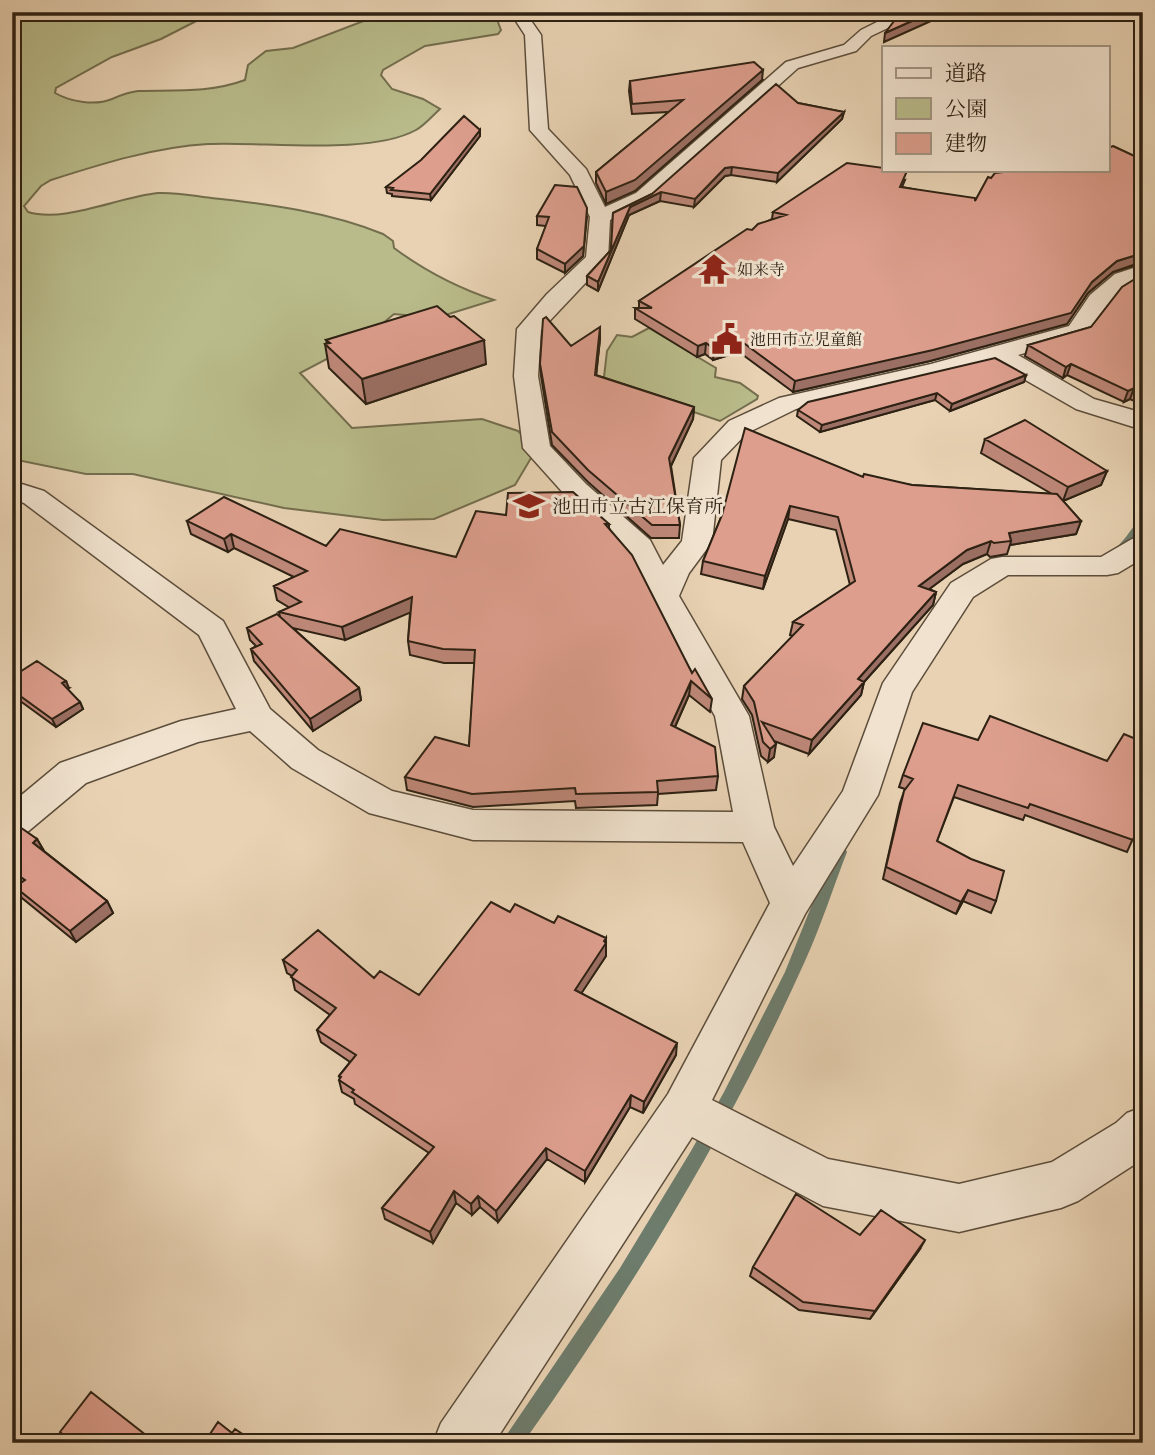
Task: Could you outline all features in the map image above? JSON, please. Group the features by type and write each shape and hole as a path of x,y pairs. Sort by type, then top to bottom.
{"street":[{"path":"517,12 533,35 539,130 579,173 600,217 597,259 555,299 529,329 526,376 537,448 576,489 639,546 663,596 733,716 755,827 790,903"},
{"path":"600,217 643,197 792,65 850,48 866,33 886,24 891,12"},
{"path":"663,596 675,571 697,542 708,458 738,427 788,403 935,371 1077,331 1098,300 1136,277"},
{"path":"996,354 1084,404 1143,422"},
{"path":"12,489 33,497 212,629 257,717 305,760 382,803 473,825 755,827"},
{"path":"461,1443 684,1109 790,903 860,794 895,691 962,590 1002,566 1107,566 1143,545"},
{"path":"12,824 73,774 193,730 257,717"},
{"path":"684,1109 823,1182 959,1208 1061,1184 1133,1139 1143,1129"}],"green space":[{"path":"12,12 214,12 161,39 112,57 56,88 55,93 61,96 91,103 134,91 192,90 232,84 245,80 248,65 266,51 293,48 387,12 494,12 501,30 498,34 425,46 383,70 381,75 392,89 423,99 440,109 416,130 396,138 371,143 315,146 208,144 148,152 51,180 41,186 24,206 28,212 58,214 142,195 171,193 298,210 342,220 383,234 393,241 394,248 430,271 494,300 436,318 394,314 363,340 300,373 352,428 482,419 518,431 537,448 515,485 434,519 383,520 284,508 133,474 86,474 12,459"},
{"path":"649,328 716,368 715,377 740,383 758,396 757,399 720,421 608,383 604,377 607,351 617,335 632,337"}],"building":[{"path":"901,12 932,12 885,33"},
{"path":"754,62 763,70 635,180 606,192 596,172 683,100 632,104 630,81"},
{"path":"776,84 798,103 844,112 778,173 725,168 695,199 661,192 630,207 598,282 587,276 611,250 613,213 652,194"},
{"path":"464,116 480,130 430,194 391,190 393,188 386,187 421,160"},
{"path":"1113,146 1143,160 1143,253 1117,261 1092,282 1071,313 933,350 795,381 741,341 714,349 706,343 698,346 635,308 652,308 639,301 747,229 752,230 758,224 786,215 773,212 847,163 882,168 882,172 907,172 900,187 975,198 975,201 988,177 991,178 995,173 1110,172 1110,147"},
{"path":"555,185 577,187 587,208 584,246 565,264 537,249 549,217 537,216"},
{"path":"1143,274 1143,392 1134,388 1128,391 1071,364 1066,367 1028,345 1091,327 1122,287"},
{"path":"437,306 484,340 362,379 325,344 330,343 326,340"},
{"path":"546,317 571,346 600,327 595,375 694,407 669,458 680,525 652,525 588,470 552,432 540,364 543,319"},
{"path":"995,358 1026,375 952,404 937,393 822,425 798,410 808,402"},
{"path":"1025,420 1107,471 1068,487 985,439"},
{"path":"745,428 863,477 864,474 912,485 1057,494 1081,521 1009,533 1011,541 991,541 967,550 919,586 936,592 858,679 864,682 812,740 762,722 776,744 770,749 763,742 754,702 744,686 803,625 793,622 855,581 838,517 790,506 765,576 703,561 722,515"},
{"path":"573,492 609,524 605,524 632,555 692,673 695,669 712,699 691,681 671,725 715,747 718,776 657,781 658,792 576,794 575,788 472,794 405,777 435,737 469,746 475,650 443,649 408,641 412,597 342,627 279,612 301,602 274,586 307,571 231,534 224,539 187,521 224,497 326,546 340,529 456,557 476,511 506,515 508,493"},
{"path":"277,614 359,688 310,719 251,649 262,644 247,628"},
{"path":"37,661 66,681 62,683 80,702 52,719 12,690 12,677"},
{"path":"990,716 1107,761 1124,734 1143,742 1143,822 1140,821 1133,840 1030,804 1028,808 958,785 937,841 971,859 1004,871 996,901 968,890 961,902 886,867 904,791 913,779 903,775 923,723 978,740"},
{"path":"17,825 37,839 33,843 107,901 70,931 15,887 25,880 12,871 12,826"},
{"path":"491,902 510,912 515,904 554,923 558,916 606,938 606,943 575,990 677,1043 644,1102 631,1095 585,1171 546,1148 496,1211 478,1196 471,1204 454,1191 430,1232 382,1208 434,1147 352,1092 354,1090 339,1080 339,1076 356,1055 317,1030 336,1008 291,977 297,970 283,960 318,930 374,978 380,971 419,995"},
{"path":"796,1194 860,1235 881,1210 925,1240 875,1311 803,1302 753,1267"},
{"path":"91,1392 156,1443 73,1443 60,1432"},
{"path":"218,1422 232,1433 235,1429 256,1443 204,1443"}],"waterway":[{"path":"1116,552 1123,549 1143,521"},
{"path":"511,1443 589,1331 697,1157 791,975 840,852"}],"place":[{"name":"如来寺","path":"714,269"},
{"name":"池田市立児童館","path":"727,339"},
{"name":"池田市立古江保育所","path":"529,506"}]}
